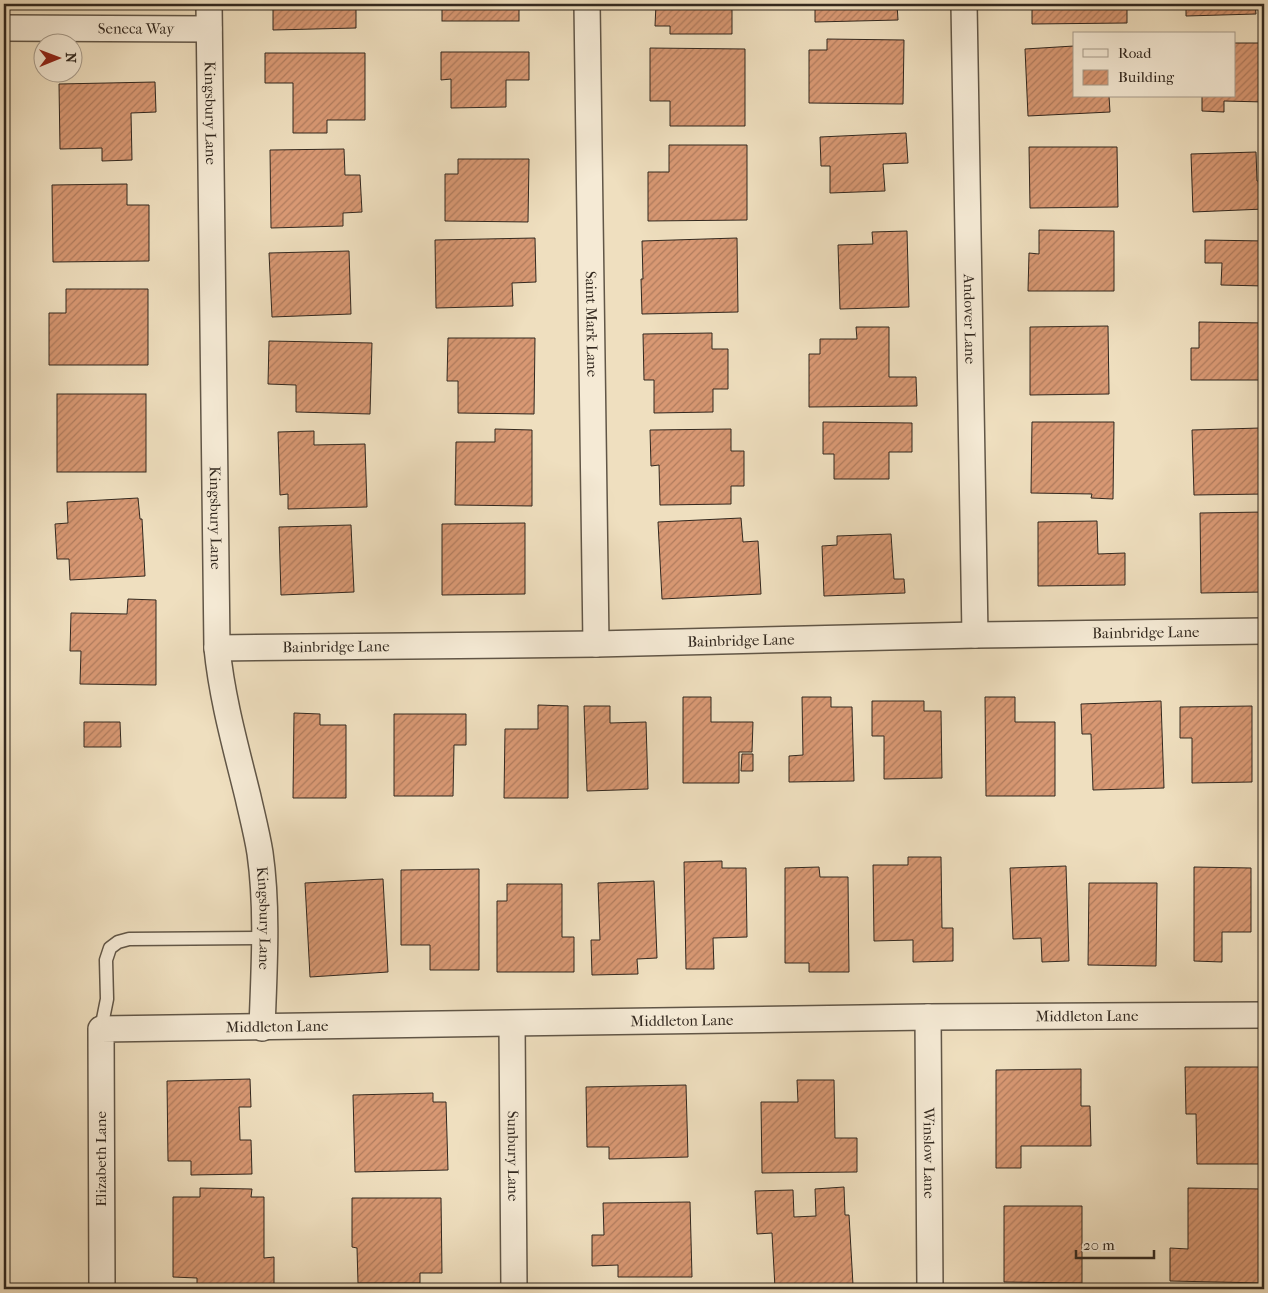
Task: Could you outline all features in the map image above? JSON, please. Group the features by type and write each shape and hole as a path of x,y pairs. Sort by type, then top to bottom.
{"street":[{"name":"Kingsbury Lane","path":"209,4 217,648 219,673 225,702 260,853 264,938 262,1028"},
{"name":"Saint Mark Lane","path":"587,4 596,644"},
{"name":"Andover Lane","path":"964,4 975,635"},
{"name":"Seneca Way","path":"4,28 209,29"},
{"name":"Bainbridge Lane","path":"217,648 596,644 975,635 1264,631"},
{"name":"Middleton Lane","path":"101,1029 928,1017 1264,1015"},
{"name":"Winslow Lane","path":"928,1017 930,1289"},
{"name":"Sunbury Lane","path":"512,1024 514,1289"},
{"name":"Elizabeth Lane","path":"101,1029 102,1289"}],"lane":[{"path":"101,1029 107,999 106,960 110,948 118,942 129,939 264,938"}],"building":[{"path":"273,4 356,4 356,28 273,30"},
{"path":"442,4 519,4 519,21 442,21"},
{"path":"656,4 743,4 743,9 732,9 732,34 670,34 670,26 655,26"},
{"path":"815,4 897,4 898,20 815,22"},
{"path":"1032,4 1127,4 1127,23 1032,24"},
{"path":"1186,4 1255,4 1256,14 1186,16"},
{"path":"827,39 904,40 903,104 809,103 809,50 827,50"},
{"path":"1236,43 1264,43 1264,102 1224,101 1224,112 1202,111 1202,98 1236,98"},
{"path":"1073,46 1073,98 1109,98 1110,112 1028,116 1025,49"},
{"path":"650,48 745,49 745,126 670,126 670,101 650,101"},
{"path":"441,52 529,52 529,80 506,80 506,107 451,108 451,79 441,80"},
{"path":"265,53 365,53 365,120 327,120 327,133 293,133 293,83 265,83"},
{"path":"155,82 156,112 131,113 132,160 102,161 102,148 60,149 59,84"},
{"path":"906,133 908,163 883,164 885,191 830,193 830,166 821,166 820,137"},
{"path":"669,145 747,145 747,220 648,221 648,172 669,172"},
{"path":"1029,147 1117,147 1118,207 1030,208"},
{"path":"344,149 345,175 360,175 362,212 343,213 343,226 271,228 270,150"},
{"path":"1256,152 1257,181 1264,181 1264,209 1193,212 1191,154"},
{"path":"458,159 529,159 528,222 445,221 445,174 458,174"},
{"path":"127,184 127,205 149,205 149,261 53,262 52,185"},
{"path":"1039,230 1114,231 1114,291 1028,291 1029,253 1039,254"},
{"path":"907,231 909,307 840,309 838,245 873,244 872,232"},
{"path":"535,238 536,282 512,283 513,306 436,308 435,240"},
{"path":"737,238 738,312 642,314 642,241"},
{"path":"1205,240 1264,241 1264,286 1221,285 1222,263 1205,263"},
{"path":"349,251 351,314 272,317 269,253"},
{"path":"66,289 148,289 148,365 49,365 49,313 66,313"},
{"path":"1199,322 1264,323 1264,380 1191,380 1191,348 1199,348"},
{"path":"1108,326 1109,394 1030,395 1030,327"},
{"path":"856,327 889,327 889,377 916,377 917,406 809,407 809,354 820,354 820,339 857,339"},
{"path":"712,333 712,349 728,349 728,389 713,389 713,412 654,413 654,380 644,380 643,334"},
{"path":"448,338 535,338 534,414 458,413 458,381 447,381"},
{"path":"269,341 372,343 370,414 296,412 296,385 268,384"},
{"path":"57,394 146,394 146,472 57,472"},
{"path":"1260,418 1264,418 1264,494 1194,495 1192,430 1260,428"},
{"path":"823,422 912,423 912,452 889,452 889,479 834,479 834,454 823,454"},
{"path":"1032,422 1114,422 1113,499 1091,498 1092,494 1031,493"},
{"path":"495,429 532,430 532,506 455,505 456,442 495,442"},
{"path":"731,429 731,451 744,451 744,486 731,486 731,504 660,505 659,465 651,466 650,430"},
{"path":"314,431 314,445 365,444 367,507 288,509 288,494 280,495 278,432"},
{"path":"138,498 140,519 142,519 145,576 70,580 69,559 57,559 55,524 68,523 67,502"},
{"path":"1264,512 1264,592 1201,593 1200,513"},
{"path":"741,518 743,542 758,541 761,594 662,599 658,522"},
{"path":"1097,521 1098,554 1125,553 1125,585 1038,586 1038,522"},
{"path":"525,523 525,594 442,595 442,524"},
{"path":"351,525 354,592 281,595 279,527"},
{"path":"891,534 894,579 904,579 905,593 824,596 822,546 837,545 837,536"},
{"path":"128,599 156,600 156,685 80,684 81,651 70,651 71,613 127,614"},
{"path":"683,697 711,697 711,722 753,722 752,752 739,752 739,783 683,783"},
{"path":"802,697 831,697 831,707 852,707 854,781 789,782 789,756 803,755"},
{"path":"985,697 1015,697 1015,722 1055,722 1055,796 986,796"},
{"path":"872,701 924,701 924,711 941,711 942,778 884,779 884,736 872,736"},
{"path":"1161,701 1164,788 1093,790 1091,734 1082,734 1081,704"},
{"path":"538,705 568,706 568,798 504,798 505,729 538,729"},
{"path":"584,706 610,706 610,723 646,722 648,789 587,791"},
{"path":"1252,706 1252,782 1192,783 1192,738 1180,738 1180,707"},
{"path":"294,713 320,714 320,725 346,725 346,798 293,798"},
{"path":"394,714 466,714 466,745 454,745 453,796 394,796"},
{"path":"84,722 120,722 121,747 84,747"},
{"path":"742,754 753,754 753,771 741,771"},
{"path":"908,857 941,857 942,928 953,928 953,961 913,962 913,940 874,941 873,865 908,865"},
{"path":"722,861 722,868 746,868 747,937 713,938 714,969 686,969 684,862"},
{"path":"1066,866 1069,961 1042,962 1041,938 1013,939 1010,868"},
{"path":"819,867 820,877 848,877 849,972 809,972 809,963 785,963 785,868"},
{"path":"1194,867 1251,868 1251,932 1222,932 1222,962 1194,961"},
{"path":"479,869 479,970 430,970 430,945 401,945 401,870"},
{"path":"383,879 388,972 310,977 305,883"},
{"path":"654,881 657,958 637,959 638,974 592,975 591,940 600,940 598,883"},
{"path":"1089,883 1157,883 1156,966 1088,965"},
{"path":"507,884 562,884 562,937 574,937 574,972 497,972 497,901 507,901"},
{"path":"1185,1067 1264,1067 1264,1164 1197,1164 1196,1114 1186,1114"},
{"path":"1081,1069 1081,1106 1090,1106 1091,1146 1021,1146 1021,1168 996,1168 996,1070"},
{"path":"250,1079 251,1107 239,1107 240,1140 251,1140 252,1174 191,1175 191,1161 168,1161 167,1081"},
{"path":"797,1080 834,1080 835,1138 857,1138 857,1172 762,1173 761,1102 798,1102"},
{"path":"686,1085 688,1157 609,1159 609,1147 587,1147 586,1087"},
{"path":"433,1093 433,1102 446,1102 448,1170 355,1172 353,1095"},
{"path":"844,1187 845,1215 849,1215 853,1285 775,1288 772,1233 757,1234 755,1191 793,1190 794,1217 816,1216 815,1189"},
{"path":"200,1188 252,1189 251,1197 264,1197 264,1258 274,1257 274,1289 197,1289 197,1278 173,1277 173,1197 200,1197"},
{"path":"1188,1188 1264,1189 1264,1283 1170,1281 1170,1248 1188,1249"},
{"path":"352,1198 441,1198 442,1273 420,1273 420,1283 358,1283 357,1248 352,1247"},
{"path":"690,1202 692,1277 618,1277 618,1265 592,1266 592,1235 604,1235 603,1203"},
{"path":"1004,1206 1082,1206 1082,1283 1004,1282"}]}
